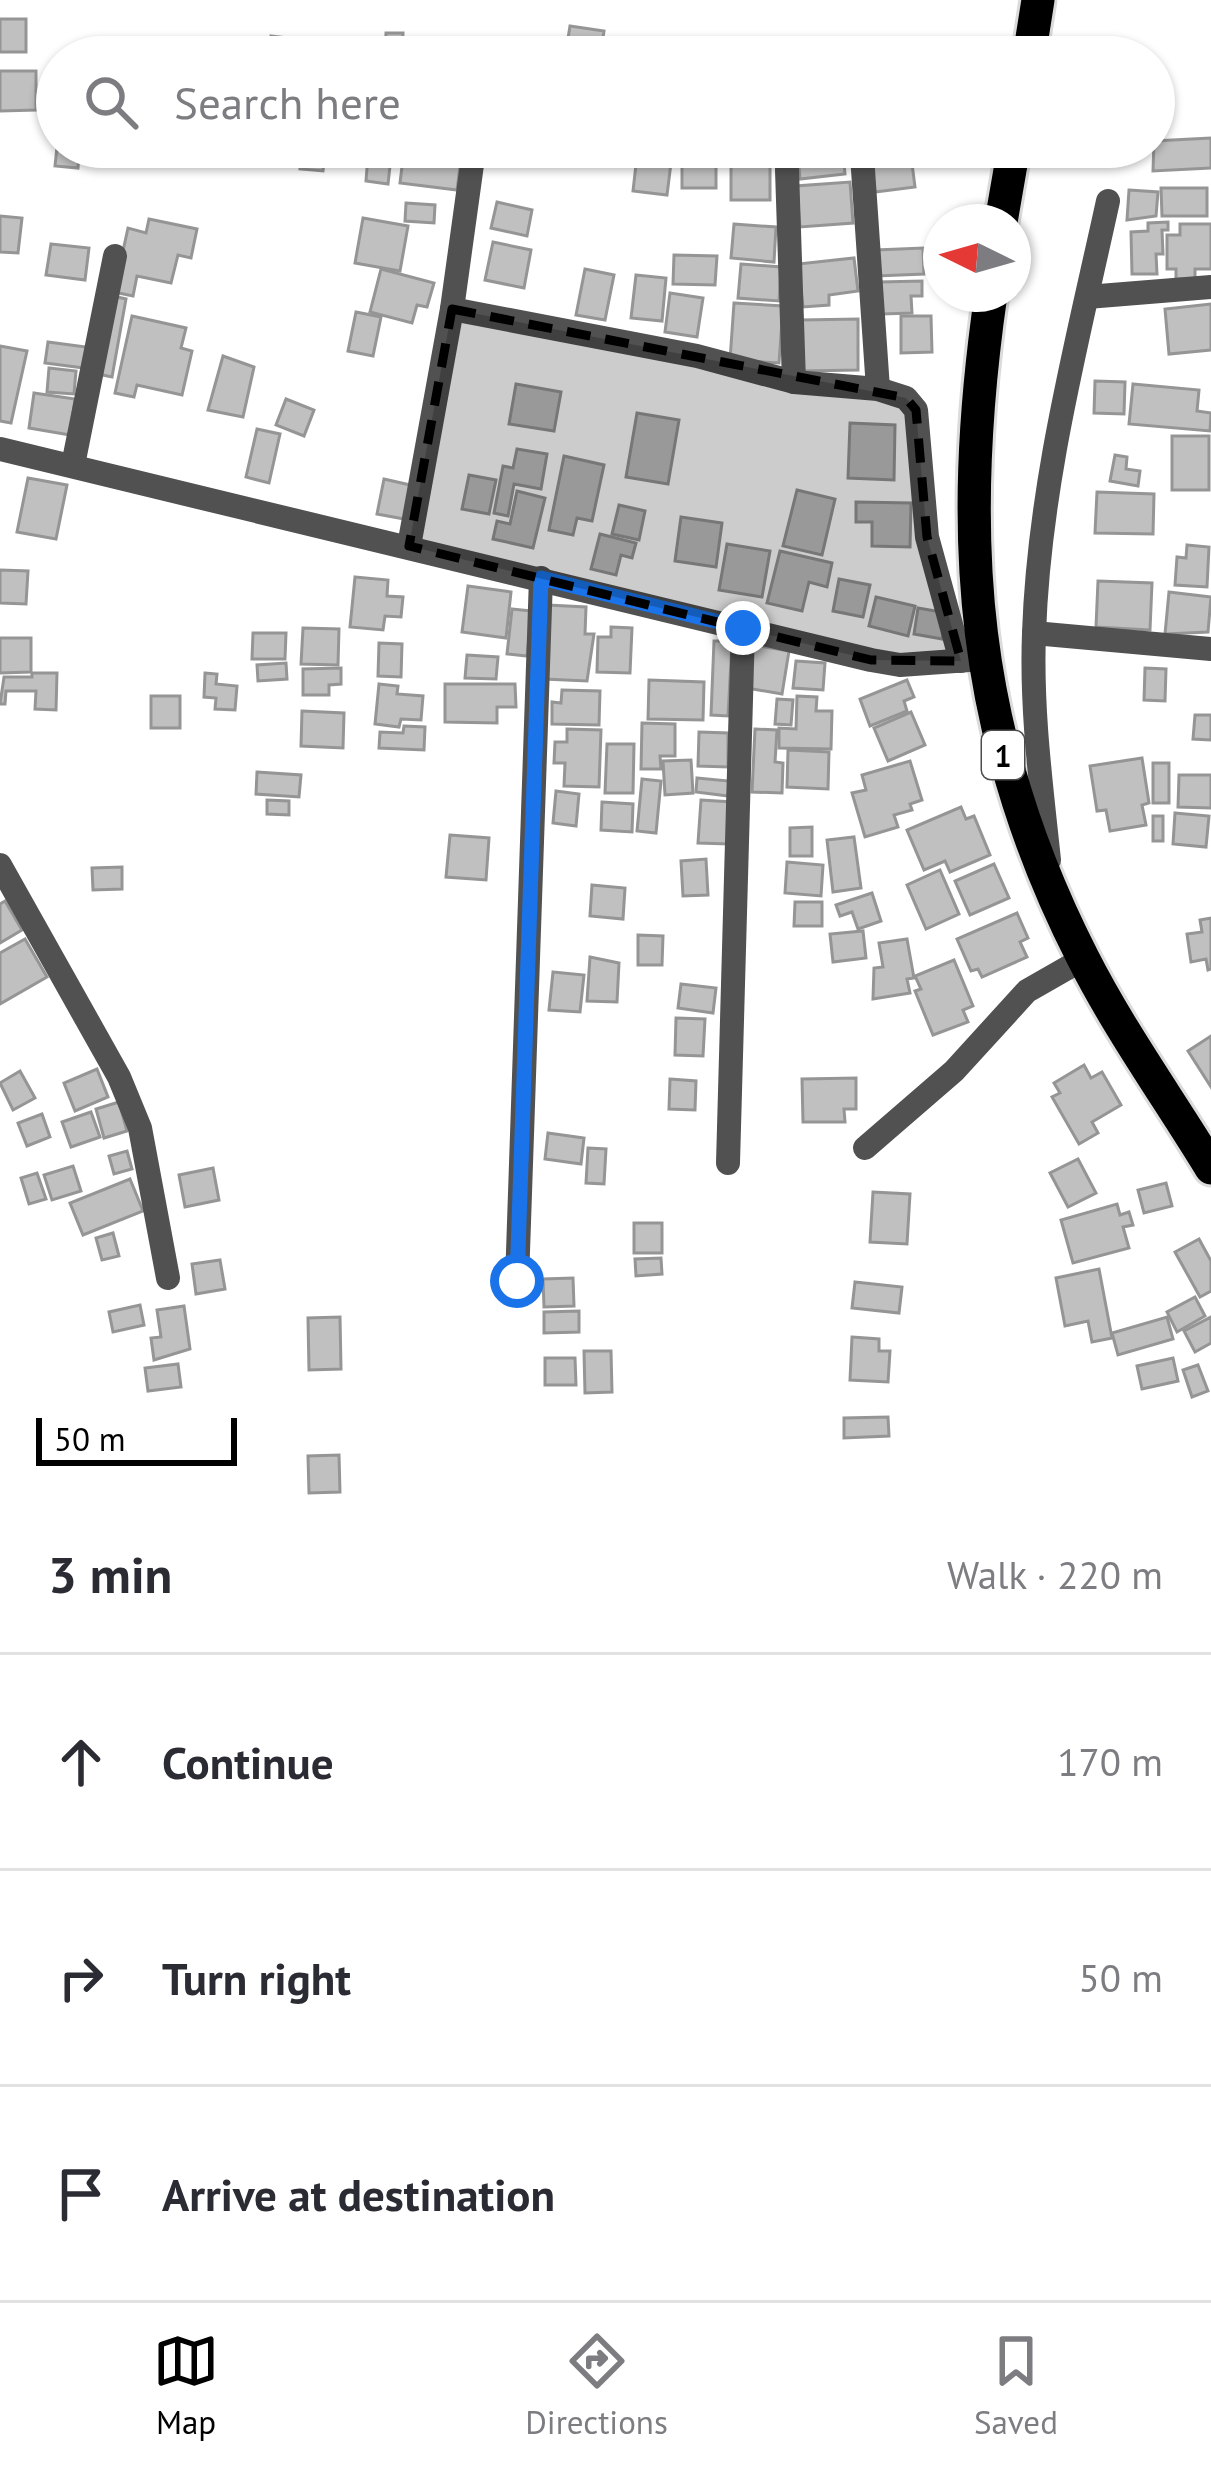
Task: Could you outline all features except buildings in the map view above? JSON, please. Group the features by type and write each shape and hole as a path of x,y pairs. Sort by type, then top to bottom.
{"highway":[{"path":"1032,36 1038,0"},
{"path":"1004,204 1010,168"},
{"name":"1","path":"989,312 970,497 972,660 1017,806 1083,959 1211,1168"}],"street":[{"path":"409,546 452,309 472,168"},
{"path":"863,168 878,389"},
{"path":"787,170 794,382"},
{"path":"1052,886 1034,731 1034,633 1060,416 1108,201"},
{"path":"73,465 115,256"},
{"path":"1087,297 1211,287"},
{"path":"0,449 885,663 972,660 927,537 916,410 906,398 878,389 794,382 697,356 452,309"},
{"path":"517,1281 541,578"},
{"path":"728,1163 743,628"},
{"path":"1034,633 1211,649"},
{"path":"0,865 119,1077 140,1128 168,1278"},
{"path":"865,1148 955,1070 1027,992 1083,959"}],"highlighted area":[{"path":"452,309 906,398 916,410 927,537 961,661 871,660 409,546"}],"route":[{"path":"517,1281 541,578 743,628"}]}
